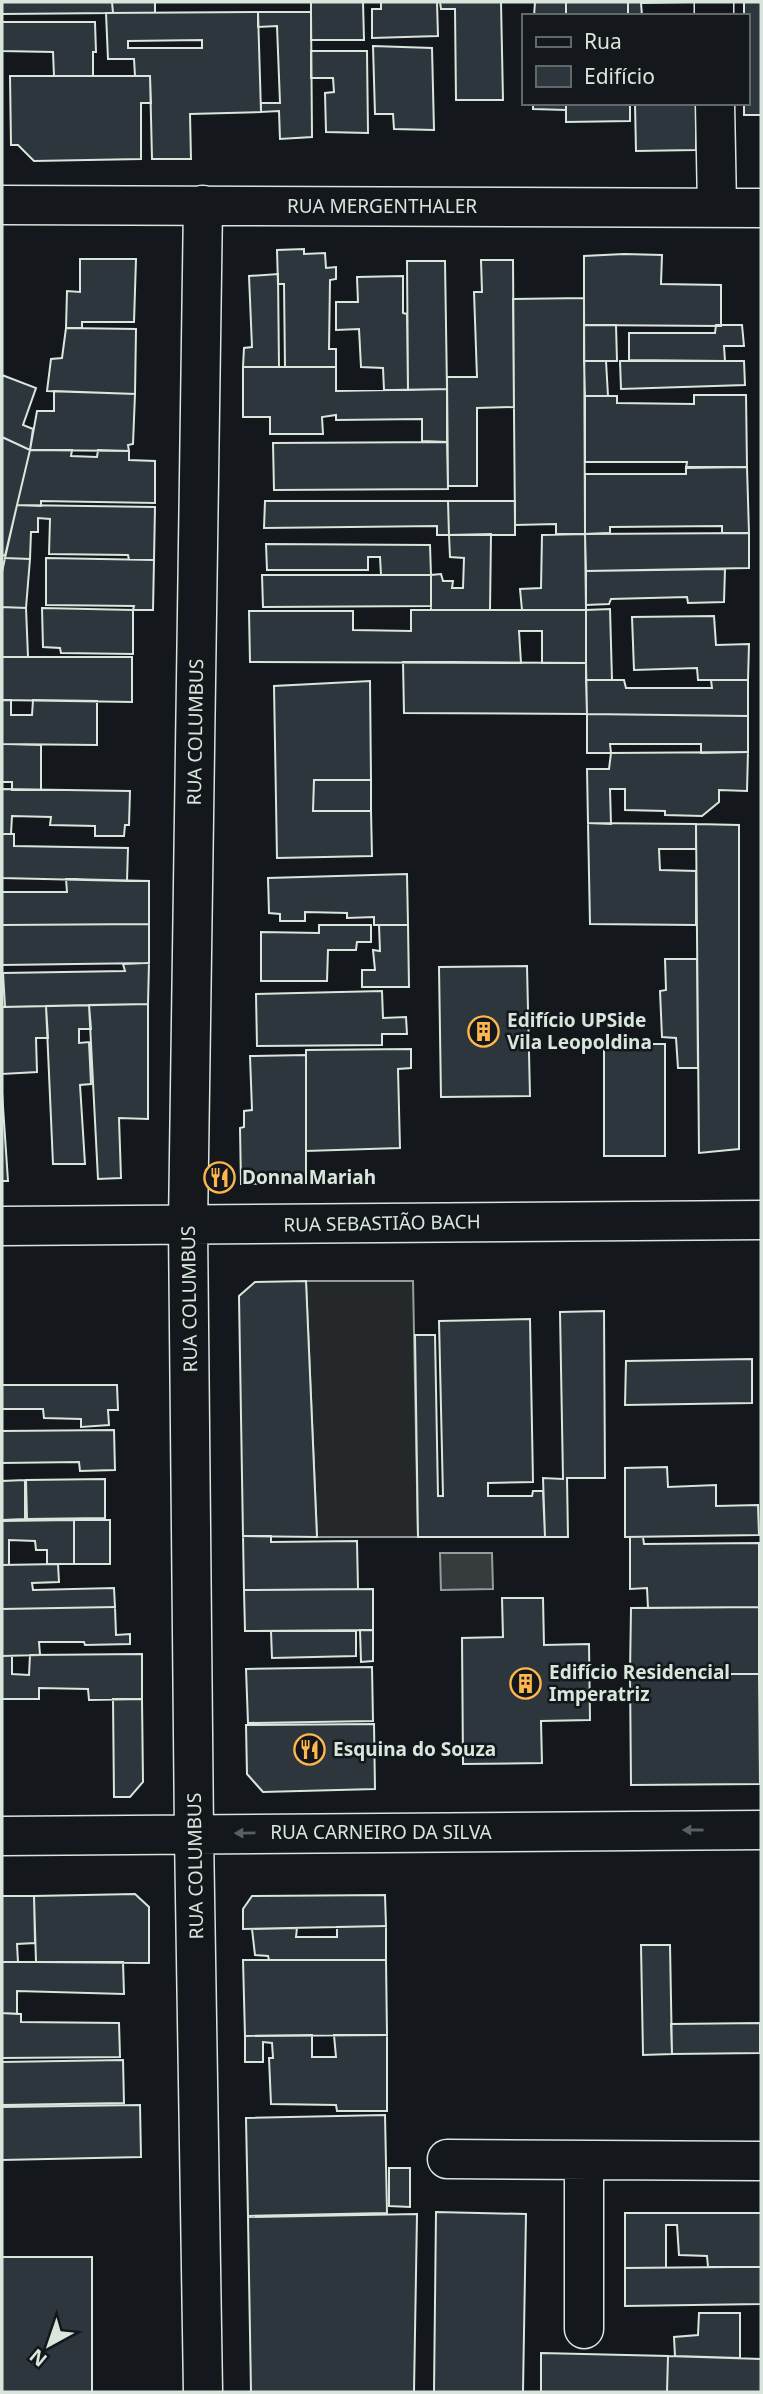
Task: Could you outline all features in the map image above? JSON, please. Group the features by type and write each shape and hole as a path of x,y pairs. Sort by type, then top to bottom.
{"street":[{"path":"715,105 717,207"},
{"name":"RUA MERGENTHALER","path":"2,205 761,208"},
{"name":"RUA COLUMBUS","path":"203,205 188,1226 203,2392"},
{"name":"RUA SEBASTIÃO BACH","path":"2,1226 761,1220"},
{"name":"RUA CARNEIRO DA SILVA","path":"2,1836 761,1830"},
{"path":"447,2159 761,2161"},
{"path":"584,2160 584,2329"}],"shaded area":[{"path":"306,1281 413,1281 418,1537 317,1537"},
{"path":"440,1553 492,1553 493,1589 441,1590"}],"building":[{"path":"2,2 112,2 113,13 2,14"},
{"path":"112,2 155,2 155,13 113,13"},
{"path":"311,2 363,2 364,40 311,40"},
{"path":"381,2 437,2 438,36 372,38 372,9 381,9"},
{"path":"440,2 501,2 503,100 456,100 455,9 441,9"},
{"path":"535,2 566,2 566,14 534,14"},
{"path":"566,2 628,2 628,14 566,14"},
{"path":"628,2 687,2 641,3 642,14 628,14"},
{"path":"744,2 761,2 761,115 744,115 744,105 749,105 749,14 744,14"},
{"path":"258,12 261,112 190,114 191,159 152,159 150,76 135,76 134,59 108,59 106,13","holes":["202,40 202,48 128,48 128,41"]},
{"path":"258,12 311,12 312,137 280,139 279,111 261,112 261,103 280,103 277,26 258,27"},
{"path":"2,22 95,22 96,52 93,52 93,76 54,76 53,52 2,51"},
{"path":"373,46 432,48 434,130 394,129 393,114 375,114"},
{"path":"311,51 367,51 368,133 326,132 325,93 334,92 333,78 311,78"},
{"path":"10,76 150,76 151,103 141,103 141,159 34,161 18,145 11,145"},
{"path":"533,105 566,105 566,110 533,109"},
{"path":"566,105 630,105 630,121 566,122"},
{"path":"635,105 696,105 696,150 636,151"},
{"path":"304,249 304,254 325,253 326,268 336,267 336,279 330,280 329,349 336,349 336,367 285,367 284,284 278,284 277,250"},
{"path":"662,255 661,284 721,285 721,326 584,325 584,256"},
{"path":"80,259 136,259 134,322 82,322 82,328 66,328 67,291 80,292"},
{"path":"481,260 513,260 514,407 477,408 477,486 448,486 447,377 477,377 474,292 482,292"},
{"path":"407,261 445,261 447,389 408,390"},
{"path":"278,274 279,367 243,367 244,348 252,347 249,276"},
{"path":"403,276 403,313 407,314 408,390 384,390 383,368 361,367 359,329 336,330 336,302 358,302 357,277"},
{"path":"584,298 585,534 556,534 556,524 515,525 513,299"},
{"path":"584,325 616,325 617,361 584,361"},
{"path":"716,325 742,325 744,346 724,346 725,361 629,360 629,333 715,333"},
{"path":"66,328 136,329 135,394 47,391 51,359 62,358"},
{"path":"584,361 606,361 608,396 585,396"},
{"path":"620,361 744,361 745,385 621,389"},
{"path":"243,367 336,367 336,391 447,389 447,442 422,441 422,419 336,420 336,415 322,417 323,434 270,434 270,417 243,417"},
{"path":"2,375 36,388 23,425 33,429 30,450 2,437"},
{"path":"54,391 135,394 133,444 128,445 129,451 30,450 37,411 54,411"},
{"path":"694,395 746,395 747,467 686,468 687,462 585,462 585,396 617,396 617,403 694,404"},
{"path":"2,437 30,450 5,556 2,555"},
{"path":"447,442 448,489 274,490 273,443"},
{"path":"30,450 72,450 71,456 97,457 98,450 129,451 129,460 155,461 155,503 41,501 41,506 17,505"},
{"path":"686,467 747,467 749,533 722,533 722,526 610,527 610,533 585,534 585,474 686,474"},
{"path":"265,501 448,501 449,535 437,535 437,526 264,528"},
{"path":"448,501 515,501 515,535 449,535"},
{"path":"17,505 155,507 154,560 129,560 128,555 49,554 50,519 38,518 38,532 31,532 30,559 5,558"},
{"path":"749,533 749,568 586,571 585,534"},
{"path":"491,534 490,610 431,610 431,575 441,574 443,581 453,581 452,588 463,588 464,558 450,557 449,535"},
{"path":"585,534 586,610 522,610 520,589 541,588 542,535"},
{"path":"266,544 430,545 431,575 381,575 380,557 368,557 368,570 267,570"},
{"path":"5,558 30,559 26,608 2,607 2,572"},
{"path":"46,558 154,560 153,610 133,610 134,606 46,605"},
{"path":"725,569 724,602 688,603 687,597 611,599 609,604 586,605 586,571"},
{"path":"262,575 431,575 431,606 263,607"},
{"path":"2,607 26,608 28,657 2,657"},
{"path":"42,608 133,610 133,654 61,653 60,648 43,647"},
{"path":"610,609 612,680 586,680 586,610"},
{"path":"411,610 586,610 586,663 542,663 542,631 519,631 521,663 250,662 249,611 353,611 353,630 411,631"},
{"path":"714,616 716,645 749,644 748,680 698,680 697,668 634,670 632,617"},
{"path":"2,657 132,657 132,702 2,700"},
{"path":"403,662 586,663 587,714 404,713"},
{"path":"586,680 624,680 626,688 712,688 711,680 748,680 748,716 587,714"},
{"path":"370,681 371,780 314,780 313,811 371,811 372,856 277,858 274,686"},
{"path":"2,700 11,700 11,715 32,715 33,700 97,701 97,745 2,744"},
{"path":"587,714 748,716 748,752 701,753 701,744 610,744 611,753 587,753"},
{"path":"2,744 41,745 41,790 12,790 12,782 2,782"},
{"path":"748,752 747,791 719,790 719,802 702,816 665,815 665,811 625,810 625,789 610,789 611,824 588,823 587,769 609,769 611,753"},
{"path":"314,780 371,780 371,811 313,811"},
{"path":"2,789 130,791 129,825 125,825 124,836 95,836 95,826 50,825 51,817 12,816 11,834 2,834"},
{"path":"588,823 696,824 696,849 659,849 660,870 696,871 696,925 590,924"},
{"path":"696,824 739,825 739,1149 699,1153"},
{"path":"2,834 14,834 14,846 128,848 127,881 2,878"},
{"path":"407,874 408,925 374,925 374,917 347,918 347,913 305,912 305,921 280,921 280,914 269,913 268,878"},
{"path":"66,879 149,881 149,924 2,925 2,892 67,892"},
{"path":"149,924 149,963 2,965 2,925"},
{"path":"319,925 371,925 371,942 357,942 356,950 328,950 327,981 261,981 261,932 319,933"},
{"path":"379,925 408,925 409,987 362,987 362,970 375,970 373,950 380,951"},
{"path":"665,959 697,959 698,1068 678,1068 676,1038 662,1037 660,991 666,990"},
{"path":"149,963 148,1004 5,1007 3,973 125,971 123,964"},
{"name":"Edifício UPSide Vila Leopoldina","path":"527,966 530,1096 441,1097 439,967"},
{"path":"382,991 383,1018 406,1017 407,1034 382,1034 382,1045 257,1046 256,994"},
{"path":"148,1004 148,1119 119,1118 121,1178 98,1179 89,1005"},
{"path":"89,1005 91,1029 79,1029 79,1043 89,1042 91,1084 80,1085 85,1164 53,1164 46,1006"},
{"path":"46,1006 48,1038 36,1038 37,1072 2,1074 2,1007"},
{"path":"604,1044 665,1044 665,1156 604,1156"},
{"path":"411,1049 411,1068 398,1069 400,1148 306,1151 306,1050"},
{"path":"306,1055 306,1183 241,1184 240,1128 244,1127 244,1111 252,1110 250,1056"},
{"path":"2,1092 8,1181 2,1181"},
{"path":"306,1281 317,1537 243,1536 239,1296 255,1282"},
{"path":"604,1311 605,1478 567,1478 568,1537 545,1537 543,1478 563,1479 560,1312"},
{"path":"530,1319 533,1482 488,1483 488,1496 532,1496 533,1491 543,1491 545,1537 418,1537 415,1335 435,1335 438,1496 443,1496 439,1321"},
{"path":"752,1359 752,1403 625,1405 626,1361"},
{"path":"2,1385 117,1385 118,1410 108,1410 109,1425 81,1427 81,1419 44,1418 43,1409 2,1409"},
{"path":"114,1430 115,1470 80,1471 79,1462 2,1463 2,1431"},
{"path":"667,1467 668,1487 716,1485 716,1506 758,1505 759,1535 625,1537 625,1468"},
{"path":"105,1479 105,1518 27,1519 26,1480"},
{"path":"25,1480 25,1519 2,1520 2,1481"},
{"path":"74,1520 74,1564 47,1564 47,1550 36,1550 35,1541 9,1540 9,1565 2,1565 2,1521"},
{"path":"74,1520 110,1520 110,1564 74,1564"},
{"path":"243,1536 271,1536 271,1542 357,1541 358,1589 244,1590"},
{"path":"630,1537 643,1537 644,1544 759,1543 759,1607 648,1608 647,1588 630,1589"},
{"path":"58,1564 59,1582 32,1583 33,1590 114,1588 115,1607 2,1609 2,1565"},
{"path":"373,1589 373,1630 245,1631 244,1590"},
{"name":"Edifício Residencial Imperatriz","path":"502,1598 543,1598 544,1645 589,1644 590,1720 541,1721 542,1763 463,1764 462,1638 503,1637"},
{"path":"115,1607 116,1635 130,1634 130,1644 39,1642 40,1655 2,1656 2,1609"},
{"path":"759,1607 759,1674 630,1674 631,1608"},
{"path":"360,1630 373,1630 373,1661 361,1662"},
{"path":"271,1631 356,1631 356,1656 272,1658"},
{"path":"142,1654 142,1699 89,1700 88,1689 39,1688 39,1699 2,1699 2,1656 12,1656 12,1674 29,1675 30,1655"},
{"path":"372,1667 373,1721 248,1723 246,1669"},
{"path":"630,1674 759,1674 760,1784 631,1785"},
{"path":"113,1699 142,1699 143,1782 130,1797 114,1797"},
{"name":"Esquina do Souza","path":"374,1724 375,1789 263,1792 247,1774 246,1725"},
{"path":"135,1894 149,1907 149,1963 36,1962 34,1896"},
{"path":"385,1895 386,1926 243,1929 243,1909 252,1896"},
{"path":"2,1896 34,1896 35,1943 17,1944 18,1962 2,1962"},
{"path":"386,1926 386,1960 269,1960 268,1956 255,1955 252,1929 297,1928 296,1937 337,1937 337,1927"},
{"path":"641,1945 670,1945 672,2054 643,2055"},
{"path":"243,1960 386,1960 387,2035 245,2036"},
{"path":"2,1962 123,1962 124,1994 17,1991 17,2014 2,2013"},
{"path":"2,2013 21,2014 21,2022 119,2023 120,2057 2,2058"},
{"path":"760,2023 760,2053 672,2054 671,2024"},
{"path":"312,2035 312,2057 336,2057 334,2035 387,2035 387,2111 337,2111 336,2105 271,2104 269,2058 273,2058 272,2043 263,2042 263,2062 245,2062 245,2036"},
{"path":"123,2060 124,2103 2,2105 2,2062"},
{"path":"140,2105 141,2157 2,2160 2,2107"},
{"path":"385,2115 387,2213 248,2216 246,2118"},
{"path":"389,2168 410,2168 410,2207 389,2206"},
{"path":"436,2212 526,2214 523,2392 434,2392"},
{"path":"625,2213 761,2213 761,2267 708,2267 707,2256 679,2255 677,2225 666,2225 666,2268 625,2268"},
{"path":"417,2214 414,2392 251,2392 248,2217"},
{"path":"2,2257 92,2257 92,2392 2,2392"},
{"path":"761,2267 761,2304 625,2306 625,2268"},
{"path":"699,2313 740,2313 740,2358 675,2356 674,2337 698,2335"},
{"path":"541,2353 668,2356 667,2392 541,2392"},
{"path":"668,2356 761,2359 761,2392 667,2392"}],"place":[{"name":"Edifício UPSide Vila Leopoldina","path":"484,1031"},
{"name":"Donna Mariah","path":"219,1177"},
{"name":"Edifício Residencial Imperatriz","path":"526,1683"},
{"name":"Esquina do Souza","path":"310,1749"}]}
